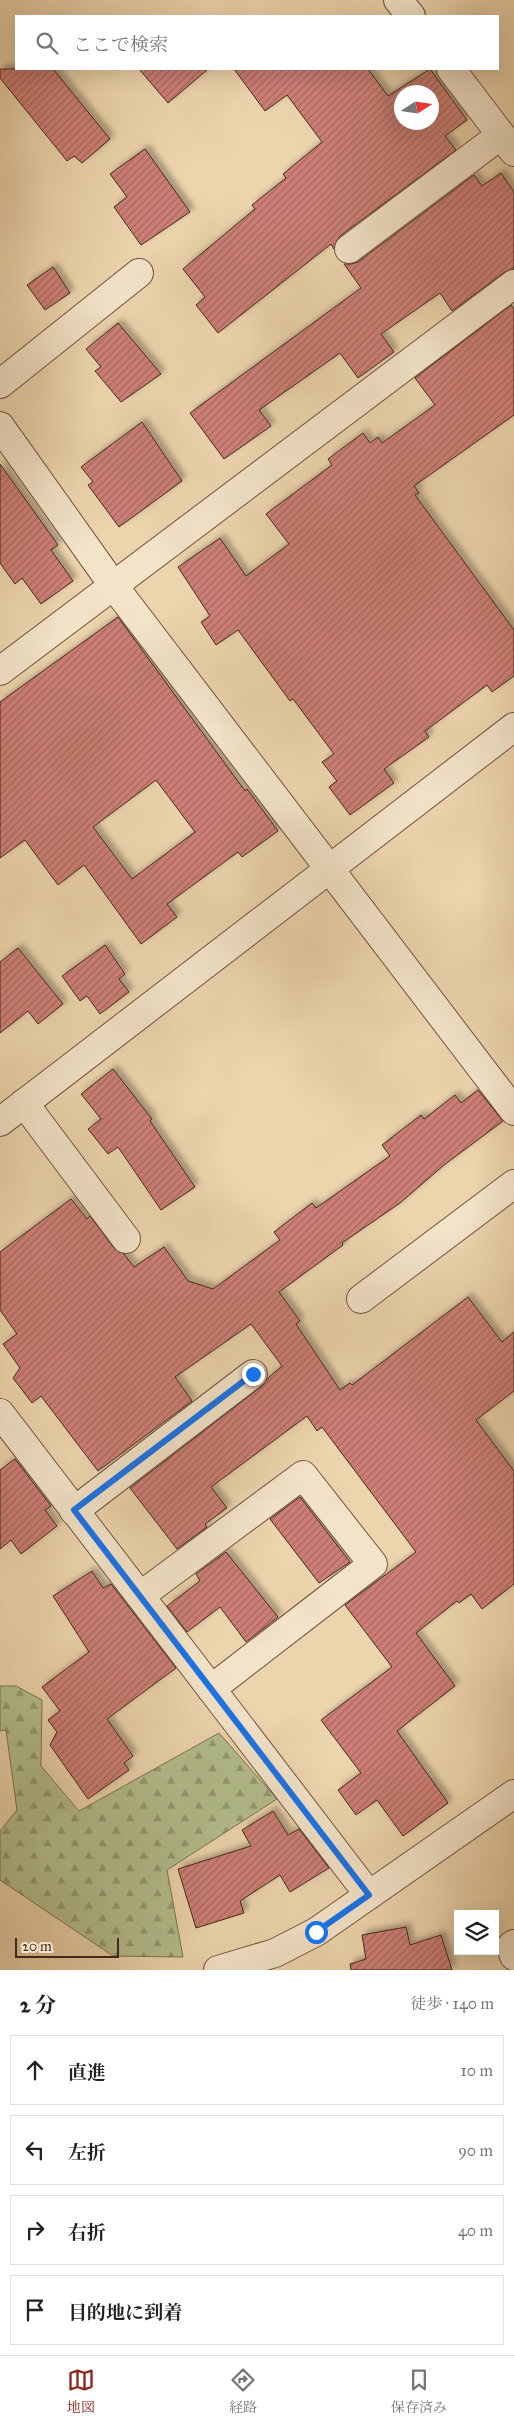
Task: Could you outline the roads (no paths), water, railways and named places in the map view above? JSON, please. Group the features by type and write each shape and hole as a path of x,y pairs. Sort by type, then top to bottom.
{"street":[{"path":"398,0 410,15"},
{"path":"349,249 507,143 452,70"},
{"path":"0,384 139,273"},
{"path":"0,671 514,284"},
{"path":"0,426 113,585 514,1111"},
{"path":"0,1122 514,727"},
{"path":"24,1103 126,1239"},
{"path":"361,1299 514,1184"},
{"path":"74,1510 253,1374"},
{"path":"0,1413 8,1441 74,1510 369,1895"},
{"path":"140,1596 304,1475 361,1549 372,1564 211,1689"},
{"path":"218,1970 275,1953 316,1932 514,1794"},
{"path":"514,1944 511,1946 514,1956"}]}
